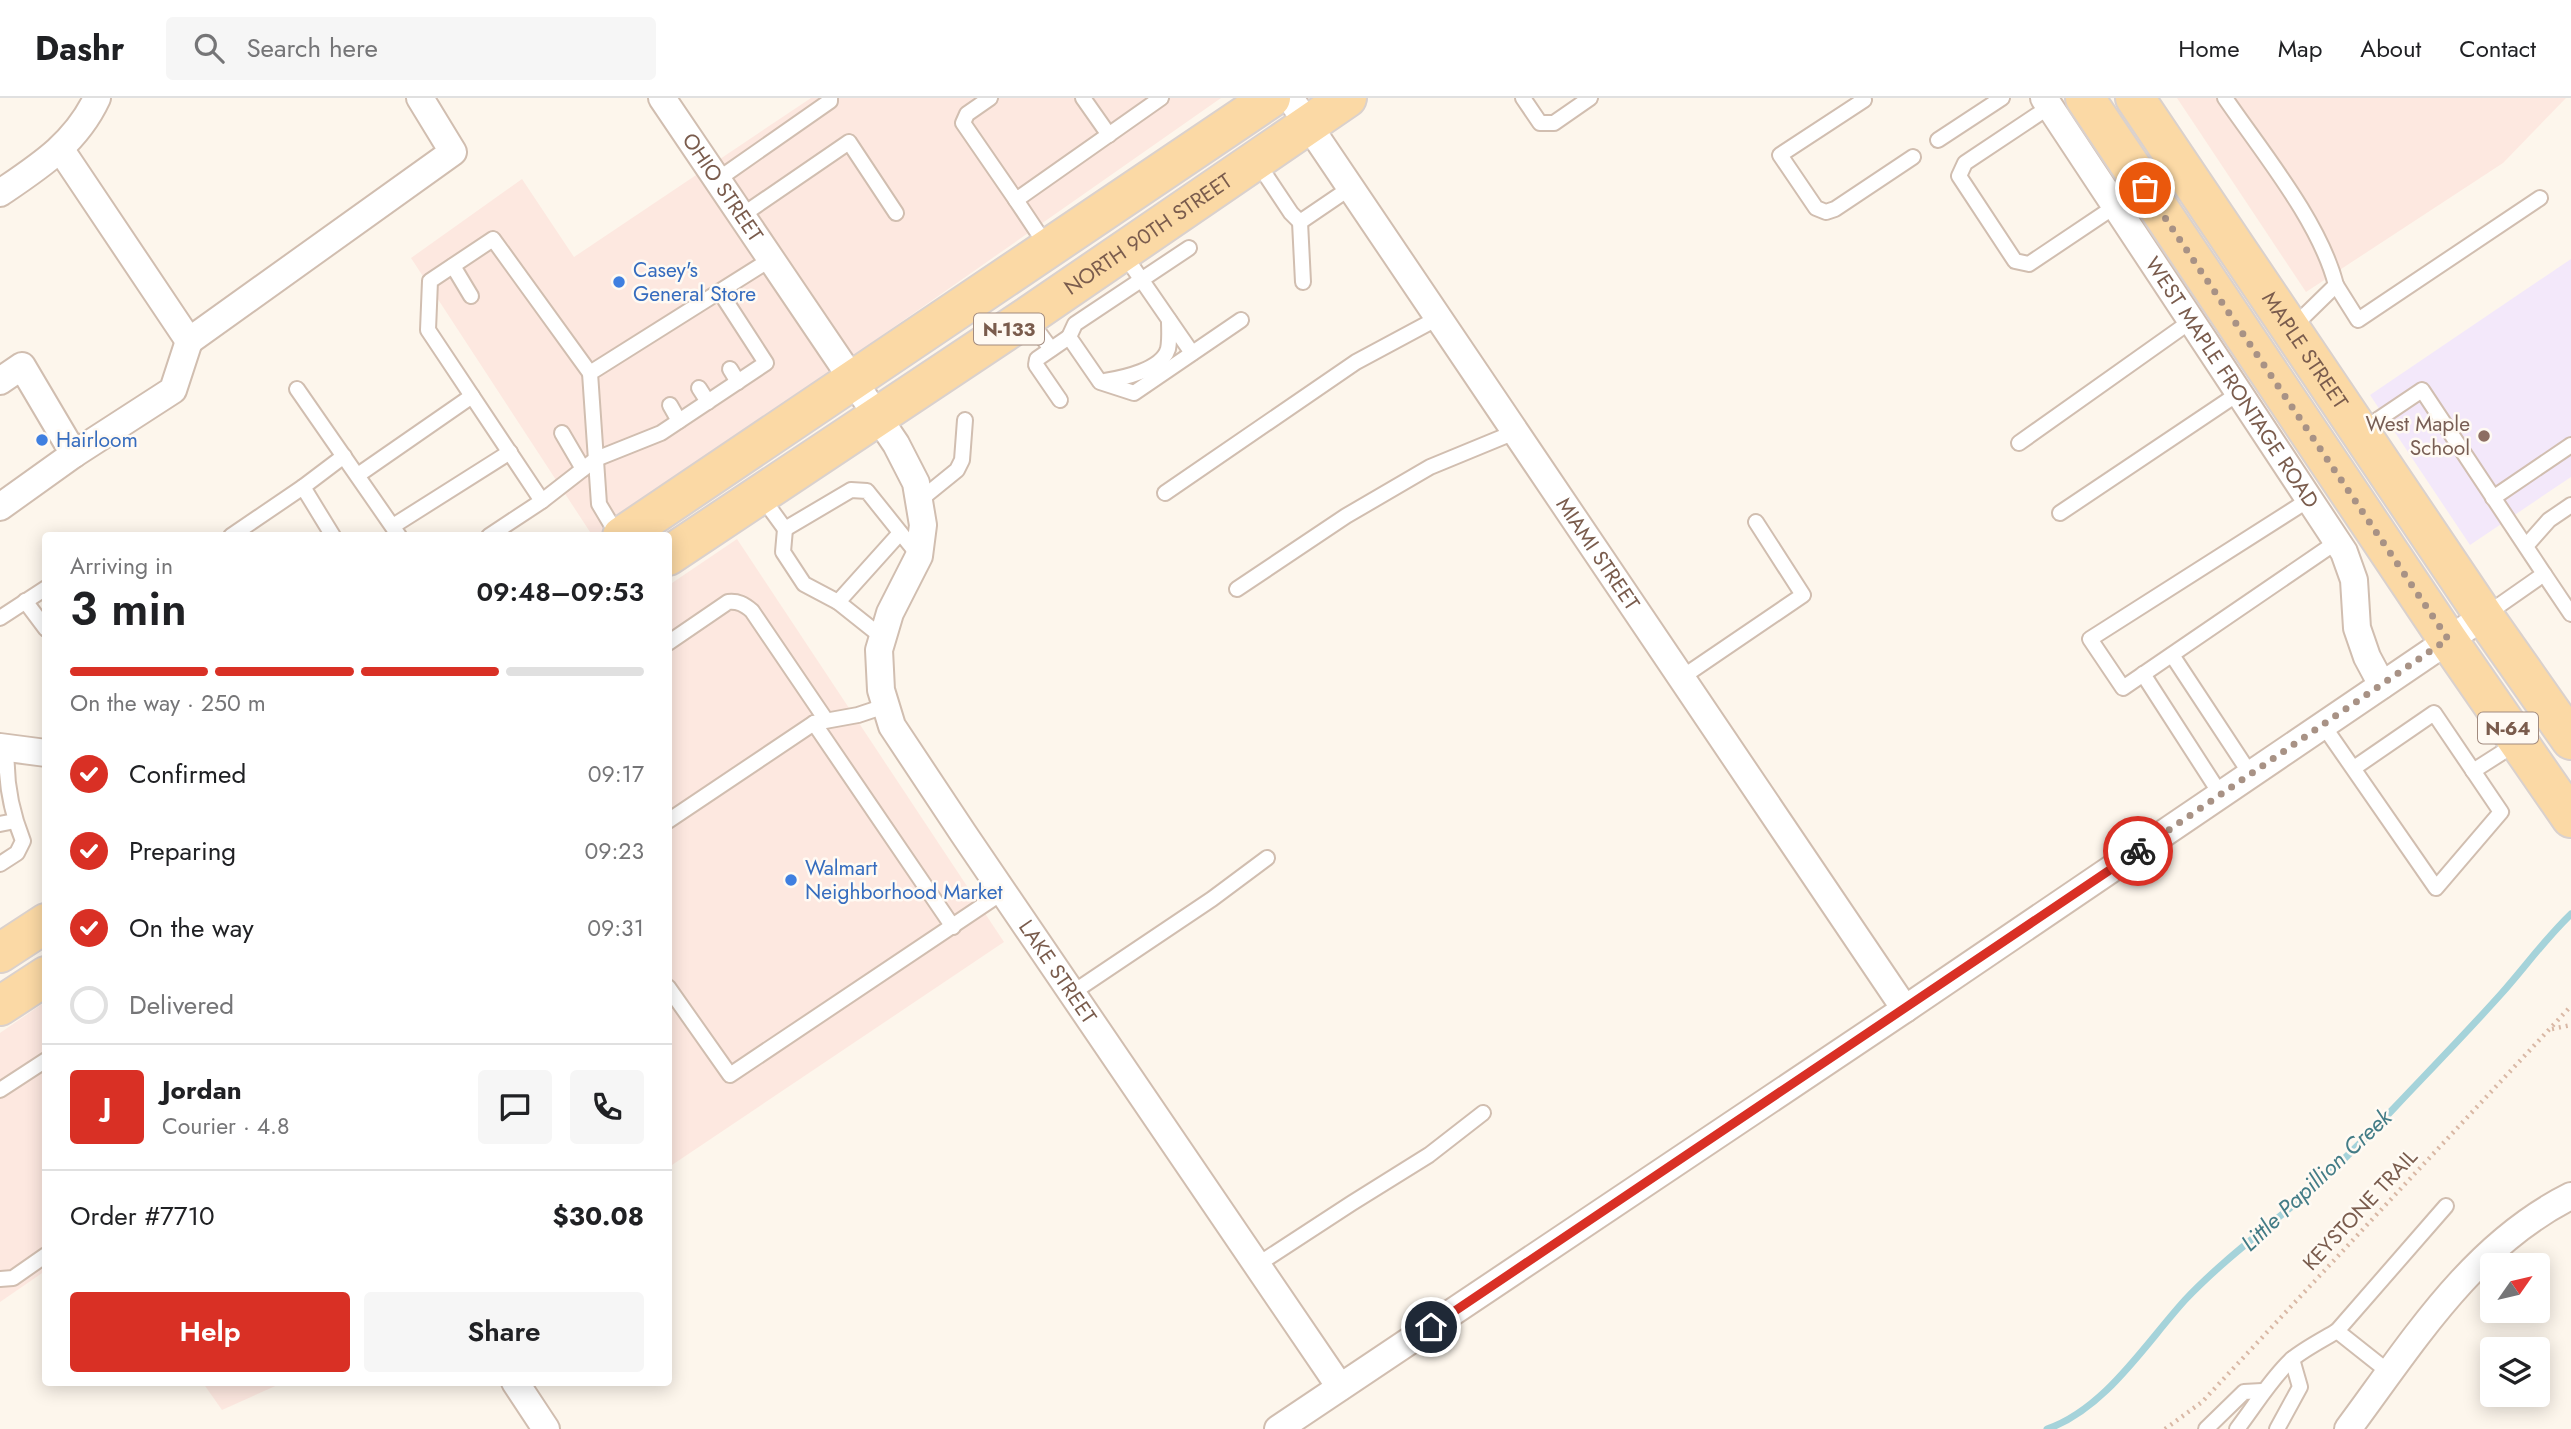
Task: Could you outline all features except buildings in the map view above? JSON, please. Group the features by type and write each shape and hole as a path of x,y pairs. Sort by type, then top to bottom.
{"main road":[{"name":"N-133","path":"626,532 1271,98"},
{"name":"NORTH 90TH STREET","path":"672,553 1027,317 1131,265 1256,161 1299,111 1347,98"},
{"name":"MAPLE STREET","path":"2136,98 2484,616 2571,740"},
{"name":"MAPLE STREET","path":"2059,101 2448,639 2570,817"},
{"path":"0,953 42,926"},
{"path":"0,1006 42,980"}],"street":[{"path":"0,193 67,143 97,98"},
{"path":"0,507 74,454 173,390 189,341 453,152 420,98"},
{"name":"OHIO STREET","path":"662,98 877,416"},
{"name":"WEST MAPLE FRONTAGE ROAD","path":"2059,101 2114,207 2338,541 2354,580 2357,628 2367,657 2382,685"},
{"name":"MIAMI STREET","path":"1299,111 1905,1009"},
{"path":"67,143 189,341"},
{"path":"0,381 22,366 74,454"},
{"name":"LAKE STREET","path":"877,416 912,474 920,500 923,525 919,556 890,613 882,637 878,666 885,706 892,726 1340,1387"},
{"path":"1278,1429 1905,1009 2484,616"},
{"path":"3,747 42,752"},
{"path":"2348,1429 2473,1268 2502,1240 2547,1208 2571,1196"},
{"path":"518,1386 546,1429"}],"lane":[{"path":"718,180 830,101 830,98"},
{"path":"990,98 967,114 963,123 1048,248"},
{"path":"1083,98 1109,135"},
{"path":"1016,200 1161,98"},
{"path":"1523,98 1540,123 1554,123 1590,98"},
{"path":"1938,140 2001,98"},
{"path":"2225,98 2300,209 2330,262 2336,285 2358,320 2540,198"},
{"path":"1864,100 1780,155 1816,208 1826,212 1835,209 1913,157"},
{"path":"2059,101 1965,163 1959,176 2015,261 2029,264 2114,207"},
{"path":"741,215 849,142 896,213"},
{"path":"1256,161 1300,222 1303,282"},
{"path":"1300,222 1350,188"},
{"path":"542,501 428,330 430,281 493,239 590,373 599,504 617,532"},
{"path":"1060,400 1036,365 1037,359 1069,337 1075,324 1131,265 1189,248"},
{"path":"590,373 635,351 695,313 720,292 771,259"},
{"path":"453,265 471,296"},
{"path":"1131,265 1192,353"},
{"path":"2291,330 2336,285"},
{"path":"495,532 542,501 596,459 661,433 766,363 720,292"},
{"path":"1027,317 1051,349"},
{"path":"1165,493 1356,362 1438,318"},
{"path":"1100,382 1134,376 1159,361 1168,351 1169,320"},
{"path":"1069,337 1100,382 1134,393 1241,320"},
{"path":"2019,443 2191,321"},
{"path":"730,369 738,382"},
{"path":"699,388 708,402"},
{"path":"297,389 396,531 510,452"},
{"path":"2360,432 2422,390 2571,614"},
{"path":"2060,513 2239,393"},
{"path":"358,475 472,397"},
{"path":"670,405 680,421"},
{"path":"920,500 957,470 962,460 965,420"},
{"path":"1237,589 1346,516 1430,467 1515,432"},
{"path":"562,433 583,469"},
{"path":"2493,498 2571,445"},
{"path":"237,532 344,456"},
{"path":"303,487 331,532"},
{"path":"785,529 851,490 867,491 919,556"},
{"path":"760,494 785,529 783,552 804,583 838,602 882,637"},
{"path":"2310,499 2090,639 2123,688 2338,541"},
{"path":"2526,547 2549,520 2571,505"},
{"path":"1681,678 1803,595 1756,523"},
{"path":"838,602 900,533"},
{"path":"2484,616 2544,574"},
{"path":"0,618 42,590"},
{"path":"25,601 42,624"},
{"path":"672,640 728,602 736,601 752,611 820,722 953,927"},
{"path":"2172,654 2251,775"},
{"path":"2143,674 2221,795"},
{"path":"672,818 820,722 858,715 885,706"},
{"path":"2323,725 2436,888 2501,812 2434,713 2354,768"},
{"path":"2473,771 2518,742"},
{"path":"0,864 18,853 23,841 15,821 3,747"},
{"path":"0,824 15,821"},
{"path":"1072,993 1212,899 1267,858"},
{"path":"672,993 730,1075 1003,892"},
{"path":"0,1090 42,1063"},
{"path":"1257,1265 1429,1155 1483,1113"},
{"path":"2237,1429 2257,1403 2262,1391 2292,1359 2337,1331 2446,1206"},
{"path":"0,1279 13,1278 42,1258"},
{"path":"2337,1331 2390,1373"},
{"path":"2277,1429 2300,1387 2292,1359"},
{"path":"2206,1429 2244,1392 2262,1391"}],"path":[{"name":"KEYSTONE TRAIL","path":"2165,1429 2202,1402 2571,1006"},
{"path":"2551,1029 2571,1025"}],"shaded area":[{"path":"811,98 1221,98 601,532 590,532 411,258 522,179 574,257"},
{"path":"2177,98 2566,98 2503,163 2306,292"},
{"name":"West Maple School","path":"2571,259 2571,477 2470,545 2370,395"},
{"path":"737,539 1004,942 672,1165 672,583"},
{"path":"42,1004 42,1273 0,1302 0,1033"},
{"path":"205,1386 275,1386 222,1410"}],"waterway":[{"name":"Little Papillion Creek","path":"2047,1429 2068,1420 2106,1391 2198,1287 2348,1156 2475,1022 2571,914"}],"way so far":[{"path":"2138,851 2448,639 2145,188"}],"place":[{"name":"Casey's General Store","path":"619,282"},
{"name":"West Maple School","path":"2484,436"},
{"name":"Hairloom","path":"42,440"},
{"name":"Walmart Neighborhood Market","path":"791,880"}],"route":[{"path":"1431,1327 2138,851"}]}
